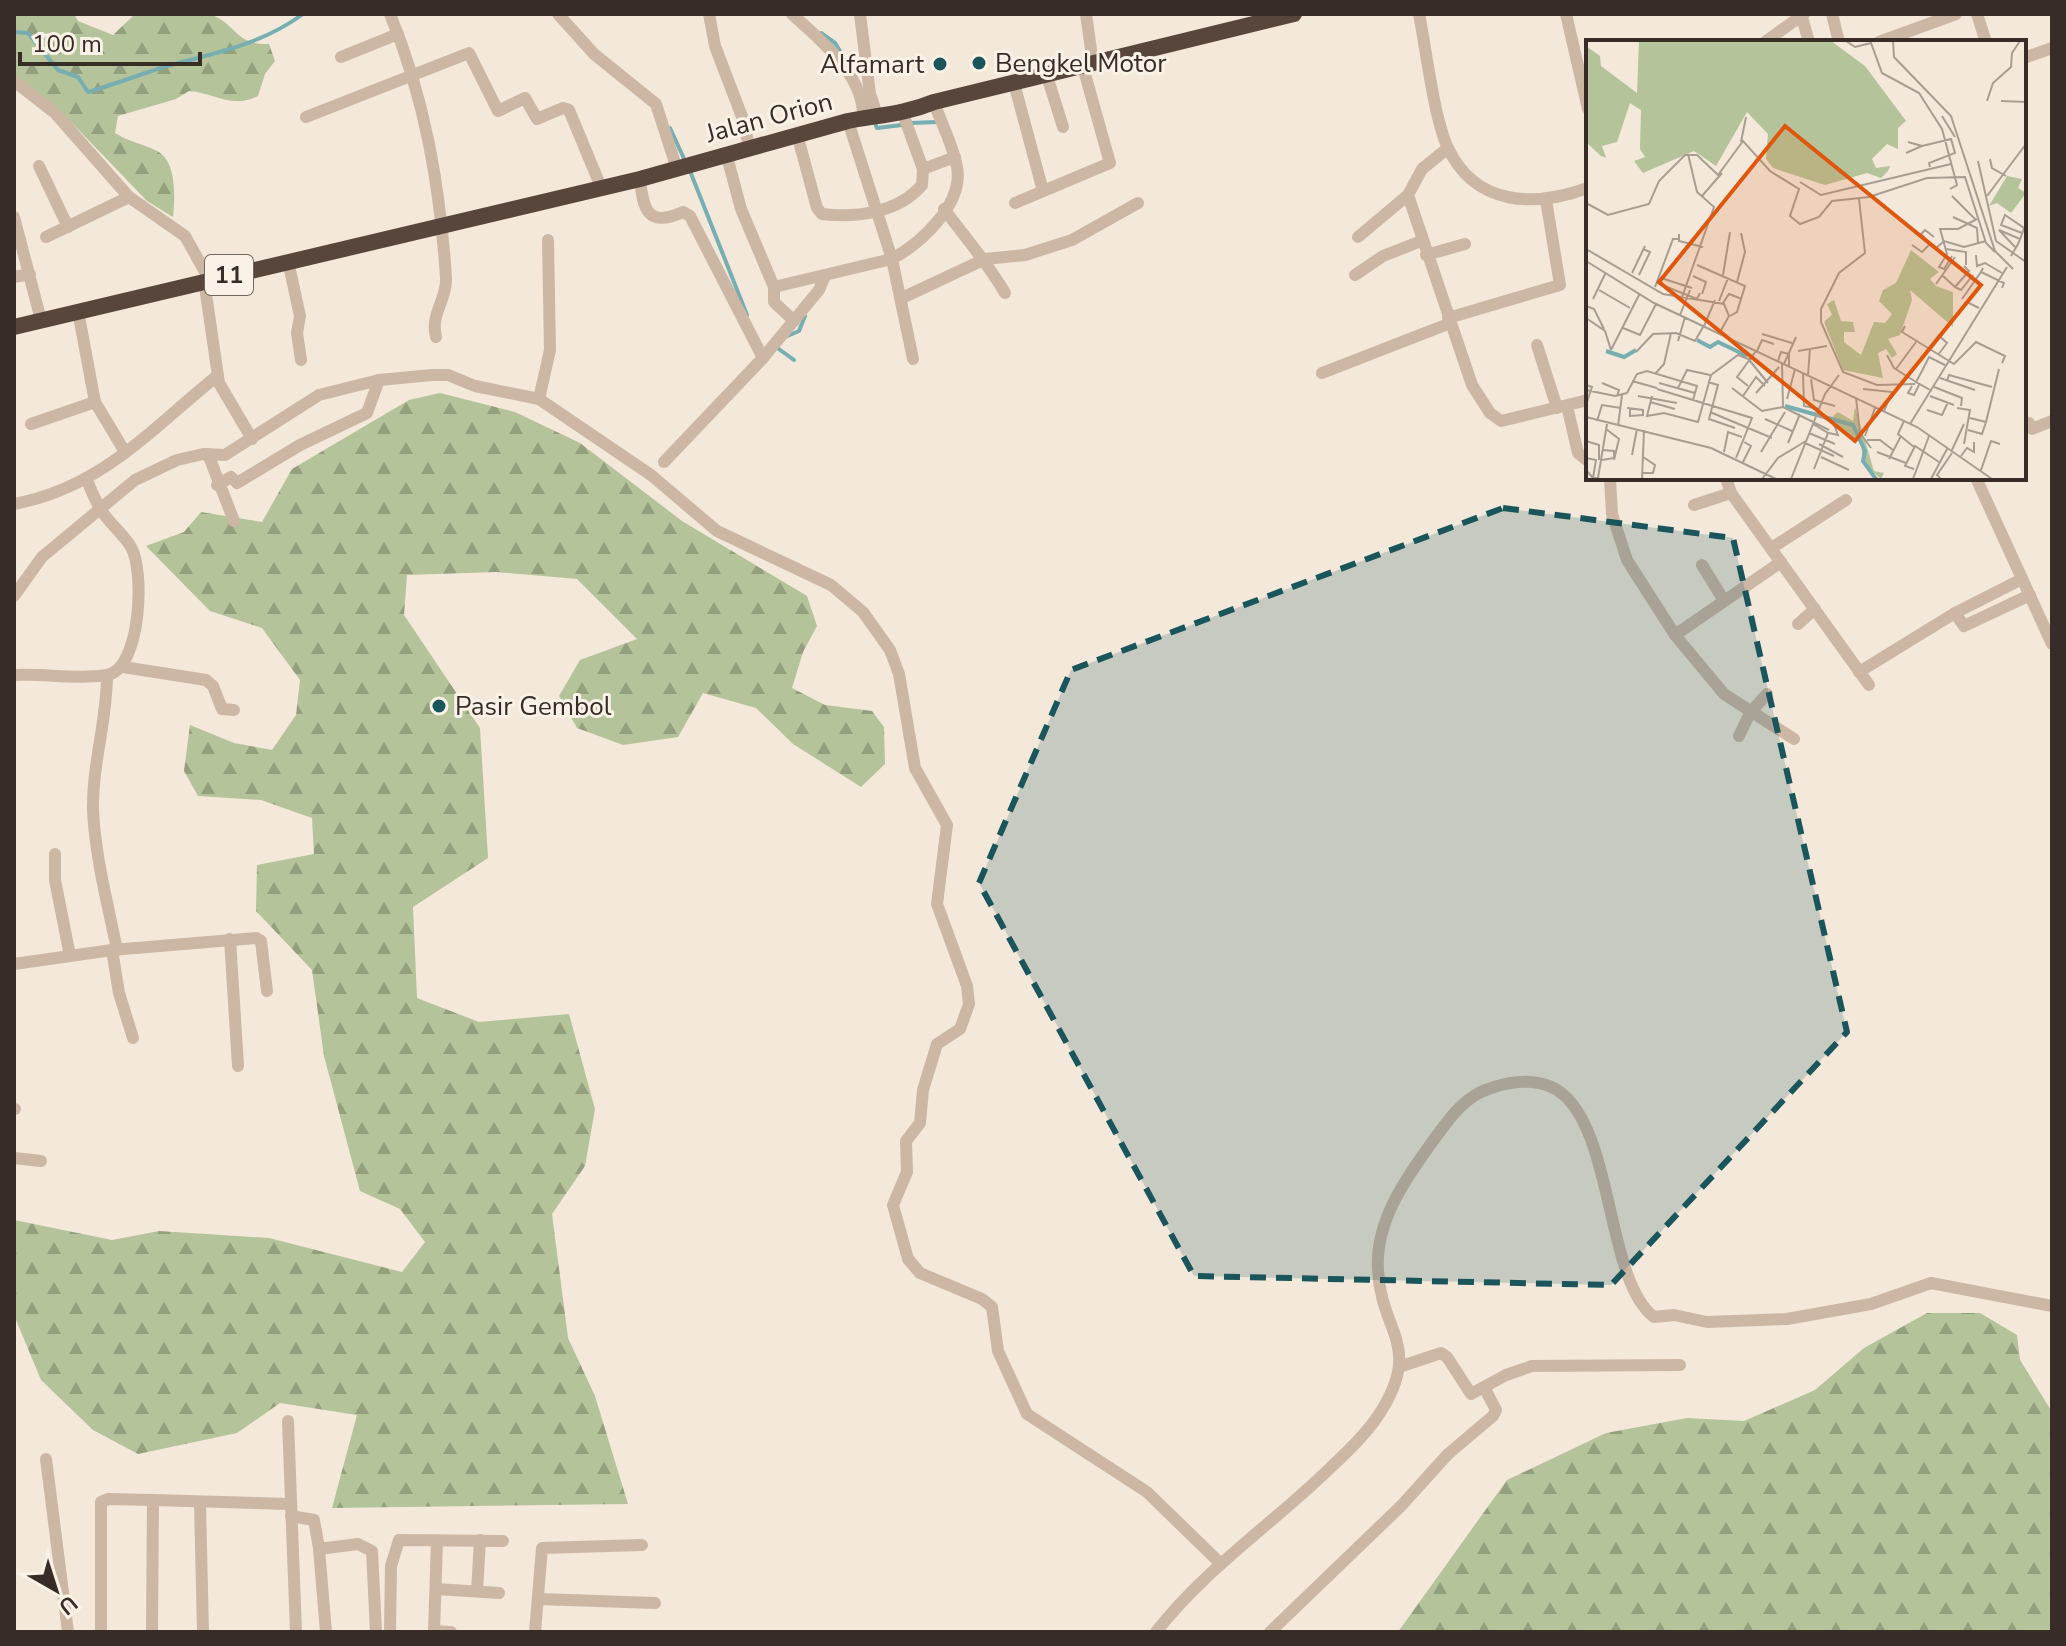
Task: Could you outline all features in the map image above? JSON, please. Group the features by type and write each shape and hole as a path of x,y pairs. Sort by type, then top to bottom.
{"highway":[{"name":"Jalan Orion","path":"443,223 640,179 680,165 797,134 866,117 903,114 934,102 1294,14"},
{"name":"11","path":"14,327 443,223"}],"street":[{"path":"558,14 594,54 649,95 656,104 680,165"},
{"path":"709,14 715,46 744,122 749,148"},
{"path":"792,14 843,66 862,102 877,210 902,298 913,359"},
{"path":"860,14 870,94 866,117"},
{"path":"1015,203 1110,163 1088,65 1086,14"},
{"path":"1419,14 1448,148 1468,174 1492,191 1517,201 1546,200 1586,191"},
{"path":"1566,14 1586,100"},
{"path":"1768,40 1802,14 1808,40"},
{"path":"1832,14 1838,40"},
{"path":"1884,40 1956,14"},
{"path":"1977,14 1985,40"},
{"path":"393,15 432,148 443,223 446,283 434,318 436,337"},
{"path":"341,57 398,34"},
{"path":"2026,57 2052,48"},
{"path":"306,117 469,53 498,111 525,98 537,119 566,107 601,187"},
{"path":"1047,76 1063,127"},
{"path":"14,81 55,113 129,197 185,236 207,280 217,376 252,439"},
{"path":"1014,83 1043,191"},
{"path":"774,287 814,275 825,276 892,259 917,243 944,209 957,180 955,157 934,102"},
{"path":"797,134 817,208 822,214 845,217 877,210 915,194 922,185 923,169 903,114"},
{"path":"1358,237 1408,195 1422,169 1448,148"},
{"path":"726,153 741,209 774,287 776,308 794,321"},
{"path":"923,169 955,157"},
{"path":"39,166 68,227"},
{"path":"640,179 645,208 650,214 657,219 683,212 690,216 764,357"},
{"path":"1408,195 1472,385 1493,416 1505,421 1586,401"},
{"path":"46,237 129,197"},
{"path":"1322,373 1448,321 1560,285 1546,200"},
{"path":"902,298 985,259 1047,249 1138,203"},
{"path":"944,209 974,250 985,259 1005,293"},
{"path":"14,217 41,320"},
{"path":"539,399 550,350 548,240"},
{"path":"1355,275 1383,256 1421,241"},
{"path":"1426,255 1465,244"},
{"path":"288,261 300,316 297,333 301,360"},
{"path":"14,277 30,274"},
{"path":"664,462 764,357 819,290 825,276"},
{"path":"78,311 95,402 125,452"},
{"path":"1537,345 1578,453 1586,459"},
{"path":"14,596 42,557 148,473 177,460 208,454 225,455 319,395 379,380 448,375 475,386 539,399 651,475 717,531 831,585 863,612 890,650 899,674 915,768 947,825 937,904 964,970 969,1000 958,1031 937,1044 923,1090 920,1123 906,1141 907,1172 893,1205 903,1248 920,1273 982,1299 992,1307 998,1351 1032,1419 1147,1492 1221,1564"},
{"path":"14,504 66,490 87,480 217,376"},
{"path":"217,485 231,477 237,483 300,445 367,413 379,380"},
{"path":"31,424 95,402"},
{"path":"2026,424 2029,423 2032,429 2052,421"},
{"path":"208,454 217,485 234,521"},
{"path":"87,480 100,510 132,548 137,568 135,633 123,667"},
{"path":"1610,480 1612,514 1627,560 1675,635 1709,679 1750,713 1794,739"},
{"path":"1727,480 1731,493 1773,547 1869,685"},
{"path":"1977,480 2052,644"},
{"path":"1694,505 1731,493"},
{"path":"1773,547 1846,500"},
{"path":"1675,635 1723,599 1781,562"},
{"path":"1702,565 1723,599"},
{"path":"1859,672 1955,613 2022,579"},
{"path":"1955,613 1964,626 2030,595"},
{"path":"1798,624 1815,609"},
{"path":"14,675 107,675 123,667 206,680 213,686 222,709 234,710"},
{"path":"107,675 107,706 97,758 93,811 119,993 133,1038"},
{"path":"1739,736 1750,713 1767,694"},
{"path":"55,854 55,880 70,956"},
{"path":"230,939 238,1066"},
{"path":"14,964 114,950 230,939 260,940 267,991"},
{"path":"1156,1632 1221,1564 1293,1504 1366,1432 1382,1410 1402,1366 1378,1270 1386,1218 1413,1169 1457,1109 1483,1091 1521,1082 1543,1083 1556,1089 1583,1121 1632,1283 1639,1299 1654,1317 1674,1315 1707,1322 1787,1319 1871,1304 1931,1283 2052,1306"},
{"path":"14,1158 41,1161"},
{"path":"1402,1366 1441,1353 1447,1357 1469,1393 1532,1366 1680,1365"},
{"path":"1270,1632 1401,1506 1448,1454 1493,1416 1496,1410 1484,1387"},
{"path":"288,1421 296,1632"},
{"path":"46,1459 68,1632"},
{"path":"101,1632 101,1502 108,1499 291,1510 315,1521 326,1632"},
{"path":"152,1632 153,1500"},
{"path":"200,1503 203,1632"},
{"path":"390,1632 395,1544 403,1539 503,1541"},
{"path":"477,1591 480,1540"},
{"path":"437,1541 434,1632 451,1632"},
{"path":"319,1548 358,1544 370,1548 376,1632"},
{"path":"535,1632 542,1548 642,1545"},
{"path":"436,1589 499,1593"},
{"path":"539,1599 655,1603"}],"highlighted area":[{"path":"1503,508 1733,538 1847,1032 1611,1285 1194,1276 979,883 1071,670"}],"green space":[{"path":"14,14 74,14 78,21 113,35 135,14 207,14 223,21 248,41 269,44 275,61 265,74 258,96 248,100 231,101 189,91 176,99 118,116 115,133 157,151 168,163 173,181 173,217 147,201 72,123 14,76"},
{"path":"440,393 515,412 580,443 682,521 807,596 817,626 803,652 792,688 825,705 872,711 884,727 885,764 861,787 793,744 756,708 703,693 678,737 623,745 577,728 559,696 580,660 637,639 577,579 496,572 407,575 404,615 480,728 488,858 413,907 417,998 479,1022 569,1014 595,1109 585,1166 552,1214 568,1338 595,1396 628,1504 332,1508 357,1415 280,1403 237,1433 138,1454 93,1430 41,1380 14,1315 14,1220 112,1240 159,1231 269,1238 402,1272 425,1242 400,1209 360,1191 324,1056 312,970 256,911 257,865 314,854 312,818 261,800 198,796 184,771 190,725 234,743 272,750 296,715 300,680 262,628 210,611 146,546 184,532 201,512 262,522 292,469 409,400"},
{"path":"1927,1313 1980,1313 2017,1335 2020,1360 2052,1412 2052,1632 1398,1632 1507,1480 1606,1433 1687,1418 1744,1421 1815,1390 1864,1348"}],"waterway":[{"path":"14,32 28,33 58,70 78,77 88,92 240,46 272,33 303,14"},
{"path":"821,33 835,43 845,59"},
{"path":"874,121 877,128 902,125"},
{"path":"911,123 937,122"},
{"path":"670,128 686,163"},
{"path":"690,171 747,315"},
{"path":"785,337 799,331 805,316"},
{"path":"776,347 794,360"}],"place":[{"name":"Bengkel Motor","path":"979,63"},
{"name":"Alfamart","path":"940,64"},
{"name":"Pasir Gembol","path":"439,706"}]}
